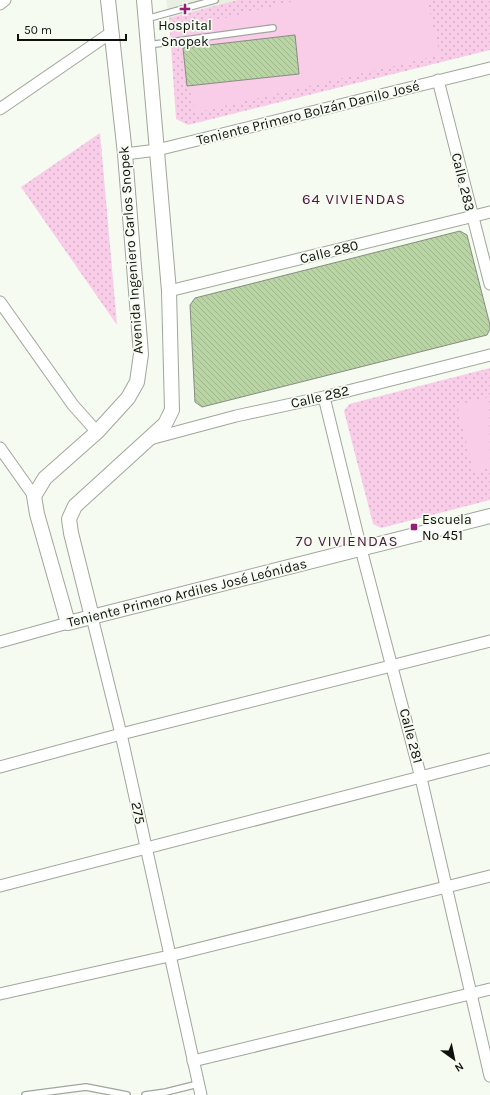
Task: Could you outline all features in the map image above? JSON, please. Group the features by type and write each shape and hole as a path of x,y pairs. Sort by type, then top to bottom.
{"street":[{"path":"0,4 5,0"},
{"name":"Avenida Ingeniero Carlos Snopek","path":"34,496 45,478 97,432 128,398 137,382 140,354 125,154 108,0"},
{"path":"144,0 169,291 172,410 165,424 149,439"},
{"path":"0,108 112,32"},
{"name":"Teniente Primero Bolzán Danilo José","path":"125,154 157,150 490,68"},
{"name":"Calle 283","path":"438,80 490,284"},
{"name":"Calle 280","path":"169,291 490,212"},
{"path":"0,302 73,405 97,432"},
{"name":"Calle 282","path":"149,439 236,416 324,397 490,355"},
{"name":"Calle 281","path":"324,397 421,778 490,1076"},
{"name":"275","path":"149,439 75,506 69,519 71,533 121,734 145,848 201,1095"},
{"path":"0,448 34,496 37,514 68,622"},
{"name":"Teniente Primero Ardiles José Leónidas","path":"0,642 68,622 490,516"},
{"path":"0,767 121,734 490,641"},
{"path":"0,886 490,759"},
{"path":"0,994 169,956 490,876"},
{"path":"193,1061 490,989"}],"lane":[{"path":"146,20 215,0"},
{"path":"148,45 273,28"},
{"path":"145,1095 166,1092 198,1084"},
{"path":"25,1095 86,1087 127,1095"}],"shaded area":[{"name":"Hospital Snopek","path":"166,0 237,0 169,18"},
{"path":"237,0 490,0 490,50 188,125 176,119 169,18"},
{"path":"299,0 427,0 440,55 195,113 176,30"},
{"path":"100,133 117,325 21,187"},
{"path":"490,368 490,500 381,528 373,524 344,411 349,404"},
{"path":"489,397 490,468 474,472 457,405"}],"building":[{"path":"295,35 299,74 187,86 183,48"},
{"path":"460,231 467,235 490,325 487,335 202,407 195,402 190,305 195,298"}],"place":[{"name":"Hospital Snopek","path":"185,9"},
{"name":"Escuela Nº 451","path":"414,527"}],"district":[{"name":"64 VIVIENDAS","path":"354,199"},
{"name":"70 VIVIENDAS","path":"347,541"}]}
